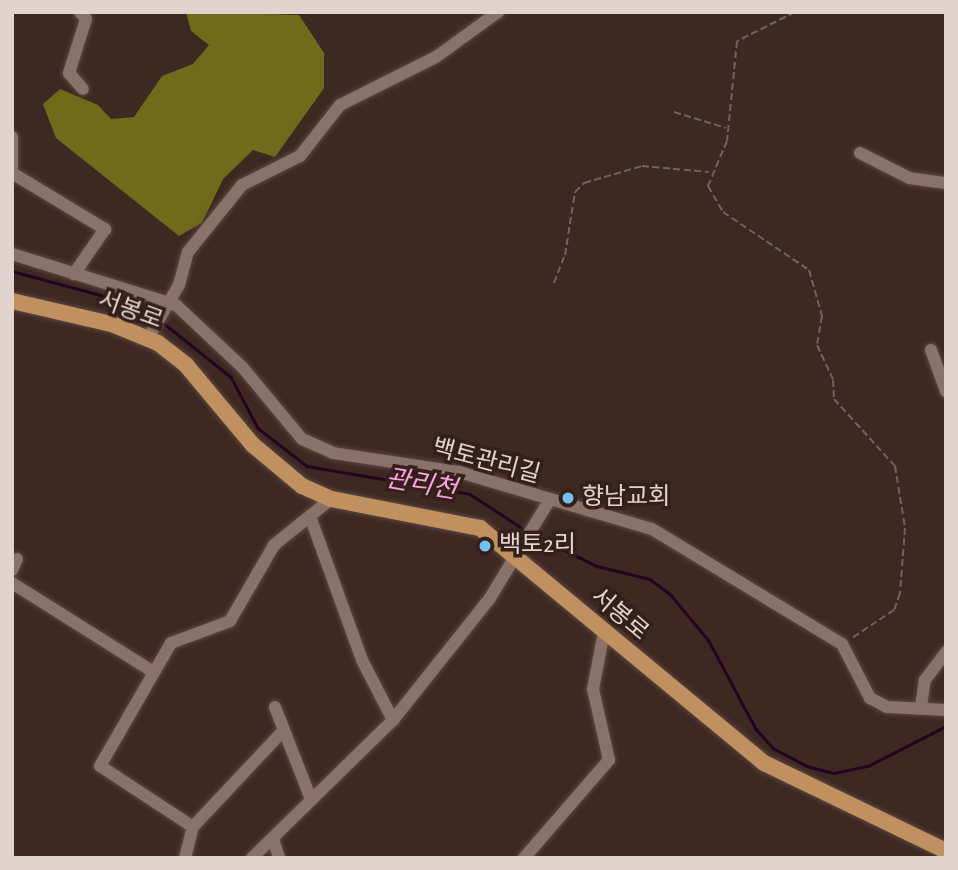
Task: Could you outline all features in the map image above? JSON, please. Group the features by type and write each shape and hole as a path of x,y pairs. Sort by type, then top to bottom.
{"main road":[{"name":"서봉로","path":"12,301 148,338 186,365 288,478 331,499 456,519 521,552 604,632 764,763 946,851"}],"street":[{"path":"80,12 86,19 69,73 83,89"},
{"name":"서봉로","path":"148,338 168,304 188,252 242,185 300,156 340,104 436,57 498,12"},
{"path":"12,137 12,167"},
{"path":"860,153 909,178 946,183"},
{"path":"12,173 105,229 74,274"},
{"name":"백토관리길","path":"12,254 168,304 243,368 302,439 333,453 459,472 549,501 652,529 842,644"},
{"path":"931,350 946,391"},
{"path":"193,827 100,766 152,671 171,643 230,621 274,545 311,519 331,499"},
{"path":"253,858 310,797 393,720 521,552 549,501"},
{"path":"311,519 342,591 362,660 393,720"},
{"path":"12,583 152,671"},
{"path":"524,858 609,760 593,689 604,632"},
{"path":"842,644 870,698 887,708 921,707 946,710"},
{"path":"921,707 925,680 946,652"},
{"path":"275,707 310,797"},
{"path":"185,858 193,827 283,731"},
{"path":"272,839 279,858"}],"path":[{"path":"795,12 737,41 727,129 710,172 716,206 809,270 822,316 817,345 833,380 834,400 895,466 905,528 900,593 894,610 842,644"},
{"path":"674,112 727,129"},
{"path":"554,283 565,255 575,192 584,183 642,166 710,172"}],"shaded area":[{"path":"186,12 299,15 324,53 324,88 275,157 253,150 223,179 202,223 179,236 56,138 43,104 60,89 98,105 111,119 134,117 162,76 193,64 209,45 191,31"}],"waterway":[{"name":"관리천","path":"12,271 130,303 155,318"},
{"name":"관리천","path":"161,321 231,377 258,428 307,466 470,494 525,530"},
{"name":"관리천","path":"534,535 597,566 650,579 671,595 709,641 756,729 773,748 807,766 834,773 868,766 946,726"}],"place":[{"name":"향남교회","path":"568,498"},
{"name":"백토2리","path":"485,546"}]}
